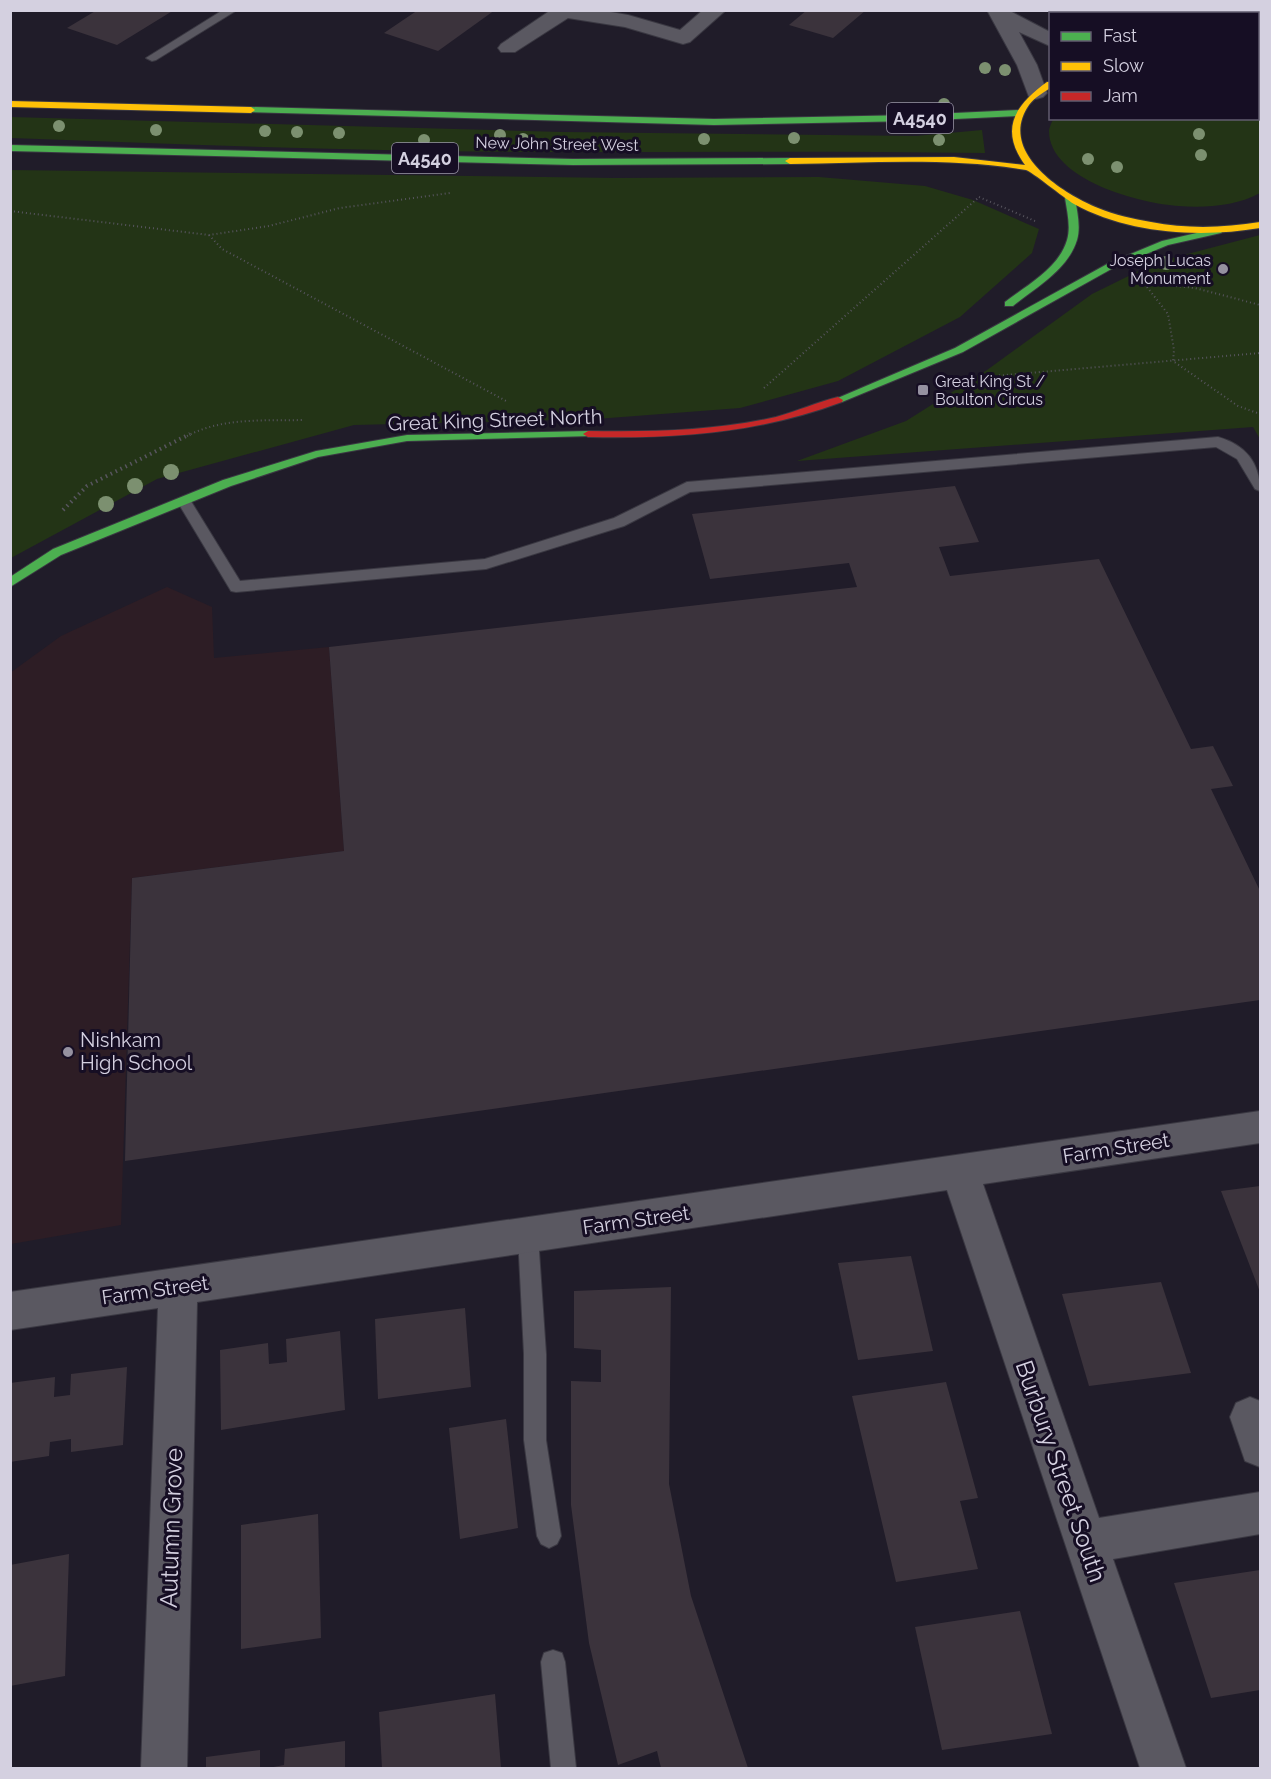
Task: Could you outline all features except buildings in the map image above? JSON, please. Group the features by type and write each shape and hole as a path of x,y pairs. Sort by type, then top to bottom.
{"main road":[{"path":"1043,89 1019,113 1015,131 1019,149 1031,168 1048,184 1070,198 1114,217 1155,226 1218,231 1260,225"},
{"name":"New John Street West","path":"10,104 714,122 913,118 1019,113"},
{"name":"New John Street West","path":"10,148 214,155 573,162 954,160 1031,168"},
{"path":"1070,198 1073,221 1070,244"},
{"name":"Great King Street North","path":"10,583 57,552 227,483 316,454 407,438 583,434 648,436 748,427 812,411 959,350 1112,265 1166,243 1218,231"},
{"name":"Great King Street North","path":"959,350 1050,270 1070,244"}],"street":[{"path":"508,48 564,11 628,21 683,38 716,10"},
{"path":"998,12 1049,39"},
{"path":"998,12 1043,89"},
{"name":"Farm Street","path":"10,1311 1260,1127"},
{"name":"Burbury Street South","path":"960,1172 1084,1542 1164,1768"},
{"name":"Autumn Grove","path":"164,1768 178,1287"},
{"path":"1084,1542 1260,1513"}],"lane":[{"path":"152,58 232,10"},
{"path":"184,501 236,587 486,564 619,522 687,487 1218,441 1243,456 1260,486"},
{"path":"528,1236 535,1354 535,1440 549,1536"},
{"path":"553,1662 564,1768"}],"path":[{"path":"10,212 209,235 269,226 340,208 459,192"},
{"path":"968,193 1028,217 1070,244"},
{"path":"755,396 979,197"},
{"path":"209,235 222,249 509,403"},
{"path":"1173,361 1174,350 1168,314 1144,282 1195,288 1260,305"},
{"path":"979,377 1260,353"},
{"path":"1173,361 1238,406 1260,414"}],"shaded area":[{"name":"Nishkam High School","path":"167,587 212,607 214,658 329,647 344,851 132,878 121,1225 11,1244 10,673 61,636"}],"green space":[{"path":"1259,110 1260,193 1241,201 1221,205 1189,207 1163,204 1122,194 1080,176 1064,163 1053,148 1049,131 1053,120 1259,120"},
{"path":"11,117 562,132 916,136 982,130 985,153 490,152 11,138"},
{"path":"11,170 615,178 819,177 925,186 973,200 1039,229 1032,253 960,317 838,381 740,408 596,419 354,425 157,479 11,558"},
{"path":"1260,235 1260,439 1253,427 797,461 906,421 987,370 1092,294 1157,262"}],"traffic: fast":[{"path":"251,110 714,122 913,118 1019,113"},
{"path":"10,148 573,162 790,161"},
{"path":"1009,304 1054,268 1068,250 1073,230 1070,198"},
{"path":"838,400 959,350 1112,265 1165,243 1218,231"},
{"path":"10,583 57,552 227,483 316,454 407,438 588,434"}],"traffic: slow":[{"path":"1049,85 1025,105 1017,122 1016,138 1022,154 1033,168 1046,181 1077,202 1106,214 1164,227 1205,230 1260,225"},
{"path":"10,104 251,110"},
{"path":"790,161 954,160 1031,168"}],"traffic: jam":[{"path":"588,434 652,435 747,426 778,420 838,400"}],"place":[{"name":"Joseph Lucas Monument","path":"1223,269"},
{"name":"Great King St / Boulton Circus","path":"923,390"},
{"name":"Nishkam High School","path":"68,1052"}]}
